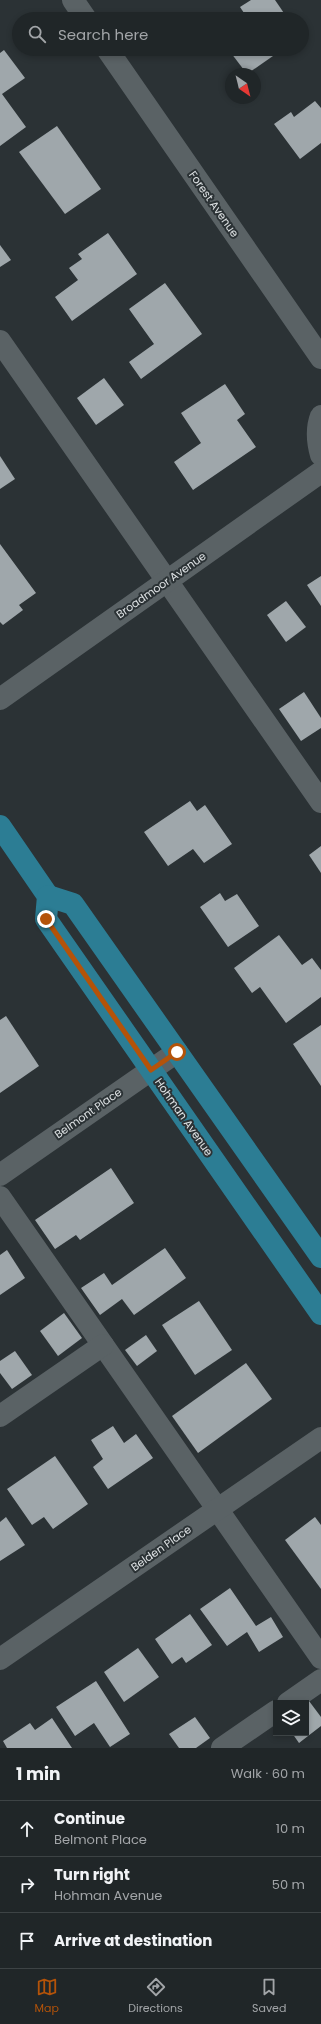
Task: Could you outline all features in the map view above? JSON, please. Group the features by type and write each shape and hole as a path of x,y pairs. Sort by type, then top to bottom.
{"main road":[{"path":"0,826 48,896 73,904 321,1257"},
{"name":"Hohman Avenue","path":"48,896 46,919 321,1314"}],"street":[{"path":"73,0 81,12"},
{"name":"Forest Avenue","path":"112,56 321,358"},
{"path":"0,341 321,802"},
{"path":"321,416 318,425 318,440 321,455"},
{"name":"Broadmoor Avenue","path":"0,699 321,472"},
{"name":"Belmont Place","path":"0,1174 177,1052"},
{"path":"0,1197 321,1658"},
{"path":"0,1416 103,1345"},
{"name":"Belden Place","path":"0,1659 321,1438"},
{"path":"292,1700 321,1680"},
{"path":"222,1748 273,1713"}],"building":[{"path":"251,0 275,0 283,12 243,12 240,7"},
{"path":"4,50 25,78 2,94 26,127 0,146 0,53"},
{"path":"233,56 273,56 256,68 242,68"},
{"path":"315,101 321,108 321,143 300,159 274,124 291,112 294,117"},
{"path":"57,126 101,189 65,214 19,152"},
{"path":"108,233 137,274 72,321 55,297 78,280 69,268 82,259 78,254"},
{"path":"0,245 11,260 0,267"},
{"path":"165,283 202,334 141,379 129,362 154,344 129,309"},
{"path":"104,378 124,405 96,425 77,398"},
{"path":"225,384 245,414 237,420 256,447 193,490 174,462 201,443 181,413"},
{"path":"0,456 15,479 0,489"},
{"path":"0,544 36,593 19,605 23,610 3,625 0,622"},
{"path":"321,576 321,606 307,585"},
{"path":"286,601 306,627 286,642 267,615"},
{"path":"304,692 321,718 321,728 301,741 279,709"},
{"path":"190,801 197,811 205,805 232,844 204,863 193,849 168,866 144,832"},
{"path":"321,846 321,873 309,855"},
{"path":"220,893 225,901 237,894 259,926 228,947 200,907"},
{"path":"279,935 302,965 312,958 321,970 321,997 286,1023 260,987 252,993 234,968"},
{"path":"6,1016 39,1066 0,1093 0,1020"},
{"path":"321,1025 321,1086 293,1044"},
{"path":"111,1168 134,1203 80,1240 76,1235 55,1249 35,1220"},
{"path":"165,1248 186,1278 134,1315 122,1299 100,1315 81,1288 104,1273 112,1285"},
{"path":"7,1250 25,1278 0,1295 0,1255"},
{"path":"199,1301 232,1350 195,1375 162,1325"},
{"path":"64,1313 82,1338 58,1356 40,1331"},
{"path":"146,1335 157,1351 137,1366 125,1350"},
{"path":"15,1351 32,1375 12,1389 0,1373 0,1361"},
{"path":"246,1363 272,1399 198,1453 172,1416"},
{"path":"113,1426 124,1443 136,1434 153,1458 108,1489 93,1467 103,1459 91,1440"},
{"path":"55,1456 88,1504 53,1529 44,1517 32,1525 7,1489"},
{"path":"6,1517 25,1545 0,1561 0,1522"},
{"path":"315,1517 321,1525 321,1589 285,1540"},
{"path":"230,1588 256,1626 271,1617 283,1637 259,1652 247,1632 227,1646 200,1609"},
{"path":"190,1614 212,1645 186,1663 182,1657 172,1664 155,1639"},
{"path":"138,1648 159,1677 124,1702 104,1672"},
{"path":"96,1681 130,1734 110,1747 94,1723 75,1736 56,1707"},
{"path":"309,1701 321,1717 321,1726 309,1735"},
{"path":"195,1717 210,1738 196,1748 179,1748 169,1734"},
{"path":"52,1718 72,1748 7,1748 3,1741 30,1723 35,1730"},
{"path":"294,1736 308,1736 299,1743"}],"route":[{"path":"46,919 151,1070 177,1052"}]}
